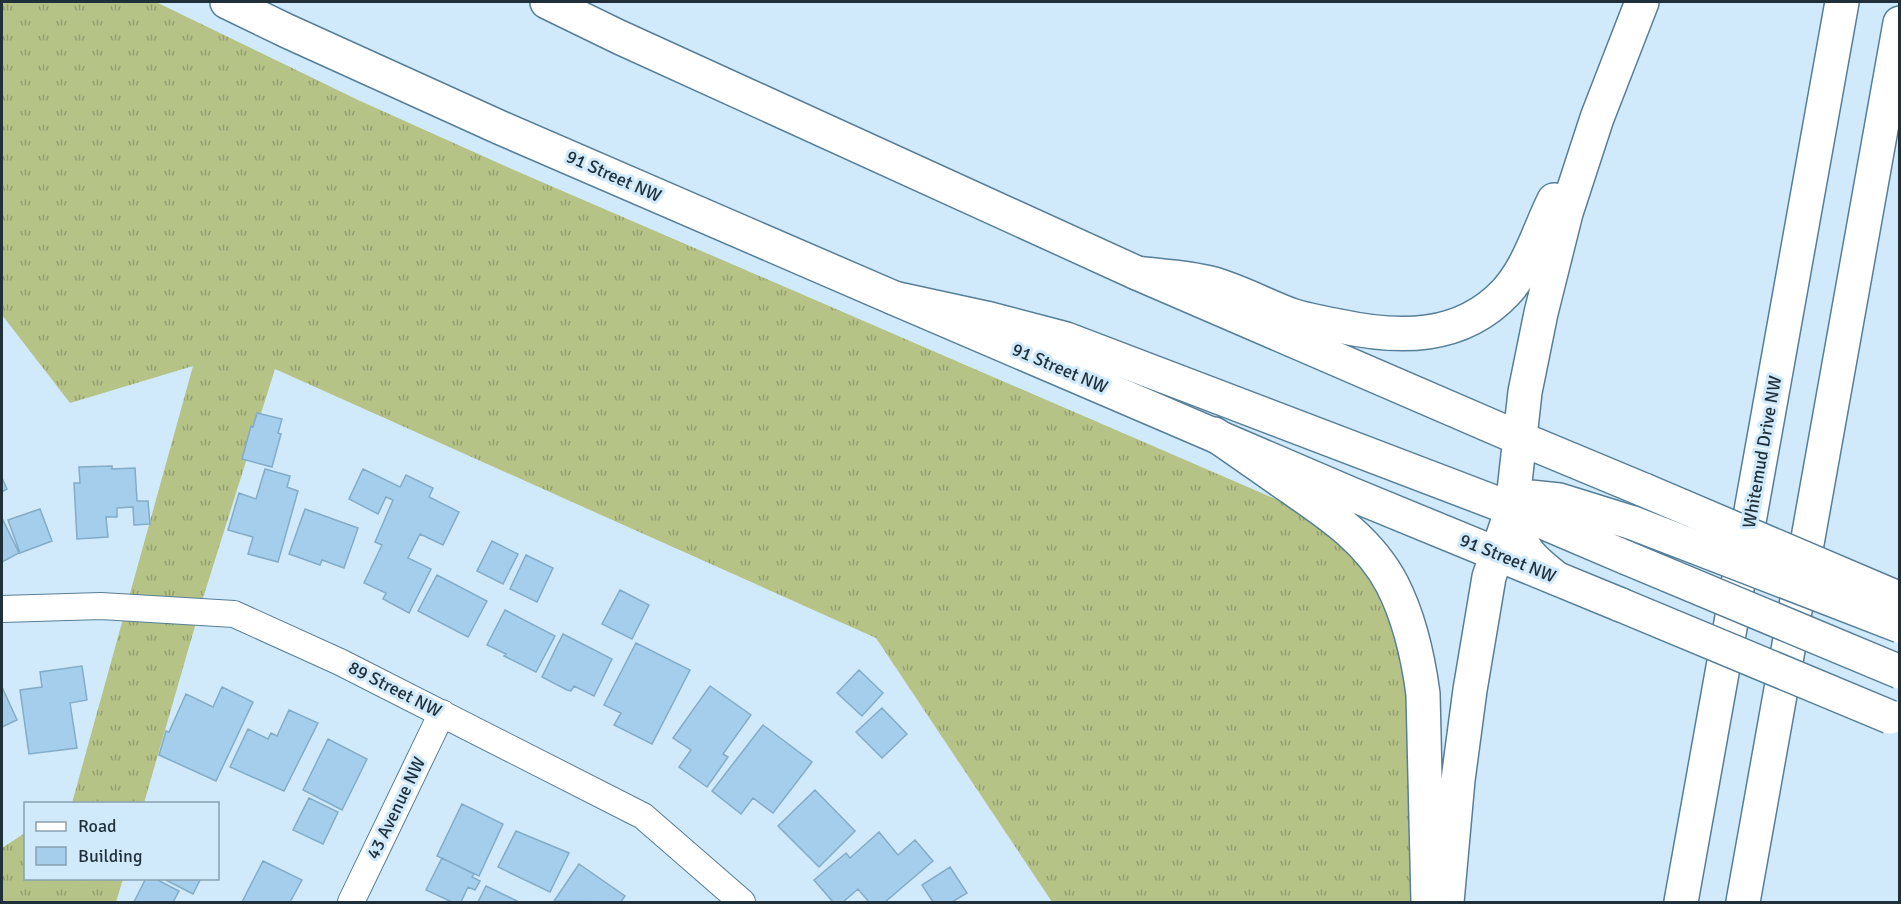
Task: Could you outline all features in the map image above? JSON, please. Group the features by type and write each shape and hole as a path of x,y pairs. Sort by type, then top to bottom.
{"main road":[{"name":"91 Street NW","path":"227,2 501,128 894,298 1496,554 1894,719"},
{"path":"547,2 1137,273 1899,599"},
{"path":"1448,903 1452,832 1463,736 1489,577 1512,509 1525,392 1541,313 1566,213 1597,118 1642,2"},
{"name":"Whitemud Drive NW","path":"1681,903 1842,2"},
{"path":"1743,903 1899,23"},
{"path":"1137,273 1210,283 1292,315 1355,330 1408,335 1454,326 1476,316 1493,304 1516,279 1548,211 1597,118"},
{"path":"894,298 986,318 1066,339 1512,509 1899,672"},
{"path":"1214,434 1332,516 1357,537 1376,559 1402,604 1419,663 1423,694 1428,903"},
{"path":"1512,509 1530,497 1559,500 1633,523 1899,626"},
{"path":"1512,509 1520,540 1531,558 1556,578"}],"street":[{"name":"89 Street NW","path":"2,609 101,606 234,614 340,662 642,816 742,903"},
{"name":"43 Avenue NW","path":"351,903 442,713"}],"green space":[{"path":"2,2 156,2 358,100 514,170 1278,500 1319,523 1369,574 1395,626 1406,679 1412,902 1052,902 876,638 275,369 204,595 144,802 72,802 193,366 70,403 2,315"},
{"path":"24,834 24,880 123,880 116,902 2,902 2,848"}],"building":[{"path":"257,413 282,419 278,433 281,434 272,467 242,459"},
{"path":"112,466 112,469 135,468 137,501 148,501 150,524 134,525 133,507 117,508 117,517 106,517 108,537 77,539 74,483 80,483 79,467"},
{"path":"265,469 290,476 287,487 298,491 278,562 248,554 253,537 228,530 239,493 256,499"},
{"path":"363,469 400,487 406,475 433,488 429,497 459,512 443,545 420,534 408,558 431,569 409,613 383,599 386,593 364,583 382,545 375,542 393,500 386,497 378,514 349,499"},
{"path":"2,478 7,489 2,492"},
{"path":"40,509 52,541 20,553 8,520"},
{"path":"305,509 358,528 344,568 322,560 320,565 289,554"},
{"path":"2,518 19,553 2,562"},
{"path":"492,541 518,554 503,584 477,571"},
{"path":"526,555 553,568 537,602 510,589"},
{"path":"437,575 487,601 468,637 418,611"},
{"path":"620,590 649,605 632,639 602,624"},
{"path":"505,610 555,636 536,672 487,645"},
{"path":"563,634 612,659 594,696 574,686 571,691 567,690 542,677"},
{"path":"636,643 690,670 652,744 614,725 621,713 604,705"},
{"path":"82,666 87,700 70,703 77,748 29,754 20,690 42,687 40,672"},
{"path":"859,670 883,693 862,716 837,693"},
{"path":"710,686 751,715 723,754 728,757 707,787 679,767 691,750 673,738"},
{"path":"2,687 17,720 2,727"},
{"path":"222,687 253,702 216,781 159,755 166,731 169,732 186,694 213,707"},
{"path":"882,708 907,734 882,758 856,732"},
{"path":"289,710 318,723 284,791 230,767 248,729 268,739 271,733 277,736"},
{"path":"763,725 812,762 773,813 753,798 741,814 712,791"},
{"path":"328,739 367,759 342,810 303,790"},
{"path":"815,790 855,831 819,867 778,826"},
{"path":"309,798 338,812 323,844 293,830"},
{"path":"462,804 503,824 479,876 437,856"},
{"path":"516,831 569,853 550,892 498,867"},
{"path":"879,832 898,855 915,840 933,861 885,902 869,902 858,889 843,902 833,902 814,880 846,853 850,858"},
{"path":"442,858 474,874 472,877 480,881 475,890 468,887 461,902 452,902 426,890"},
{"path":"263,861 302,880 290,902 242,902"},
{"path":"579,864 625,896 621,902 554,901"},
{"path":"950,867 967,893 952,902 933,902 922,885"},
{"path":"145,880 158,880 179,891 173,902 134,902"},
{"path":"166,880 200,880 193,894"},
{"path":"486,886 517,901 478,902"}]}
